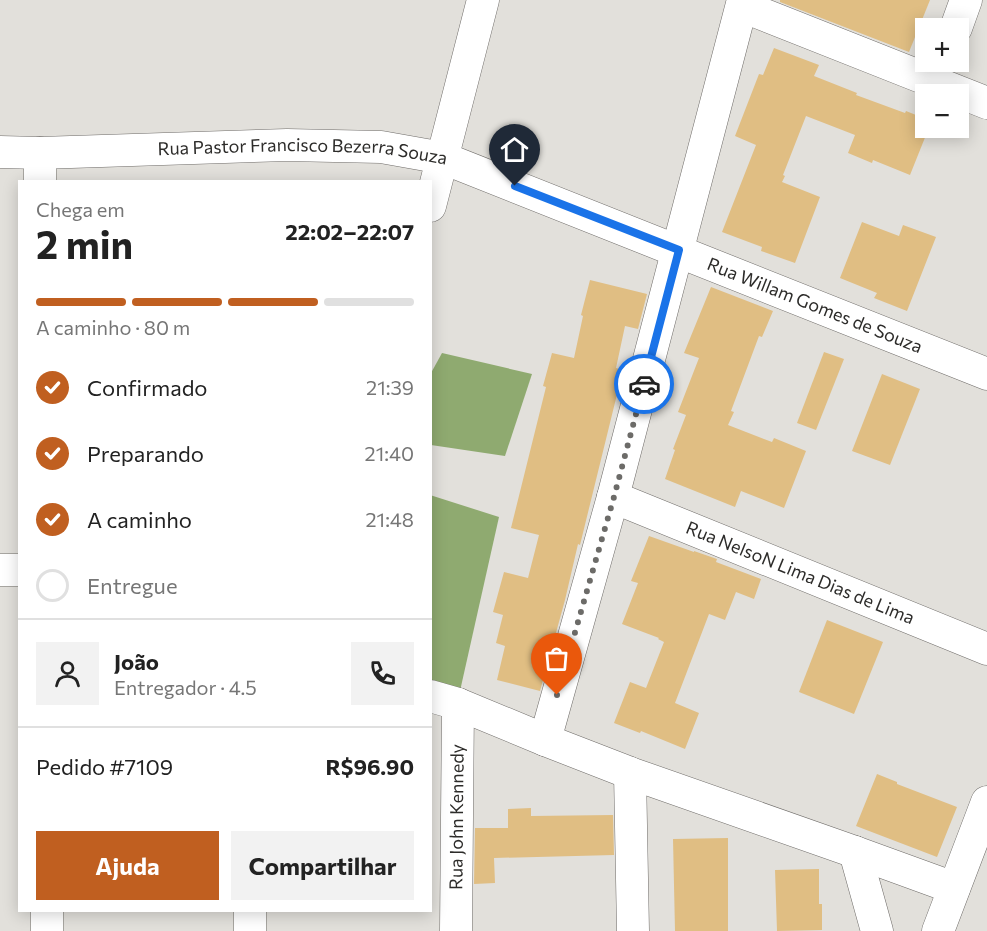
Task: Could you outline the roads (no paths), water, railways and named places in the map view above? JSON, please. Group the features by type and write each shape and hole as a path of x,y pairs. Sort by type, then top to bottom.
{"street":[{"name":"Rua Pastor Francisco Bezerra Souza","path":"0,152 40,167 287,145 381,147 443,158 483,0"},
{"path":"960,18 966,0"},
{"path":"544,740 614,497 743,3 915,63"},
{"path":"940,72 987,103"},
{"path":"432,199 443,158"},
{"name":"Rua Willam Gomes de Souza","path":"443,158 987,374"},
{"name":"Rua NelsoN Lima Dias de Lima","path":"614,497 987,649"},
{"path":"0,570 18,570"},
{"path":"444,700 630,772 954,888"},
{"name":"Rua John Kennedy","path":"444,700 456,931"},
{"path":"630,772 633,931"},
{"path":"938,931 987,802"},
{"path":"855,852 877,931"},
{"path":"47,912 47,931"},
{"path":"250,912 250,931"}]}
